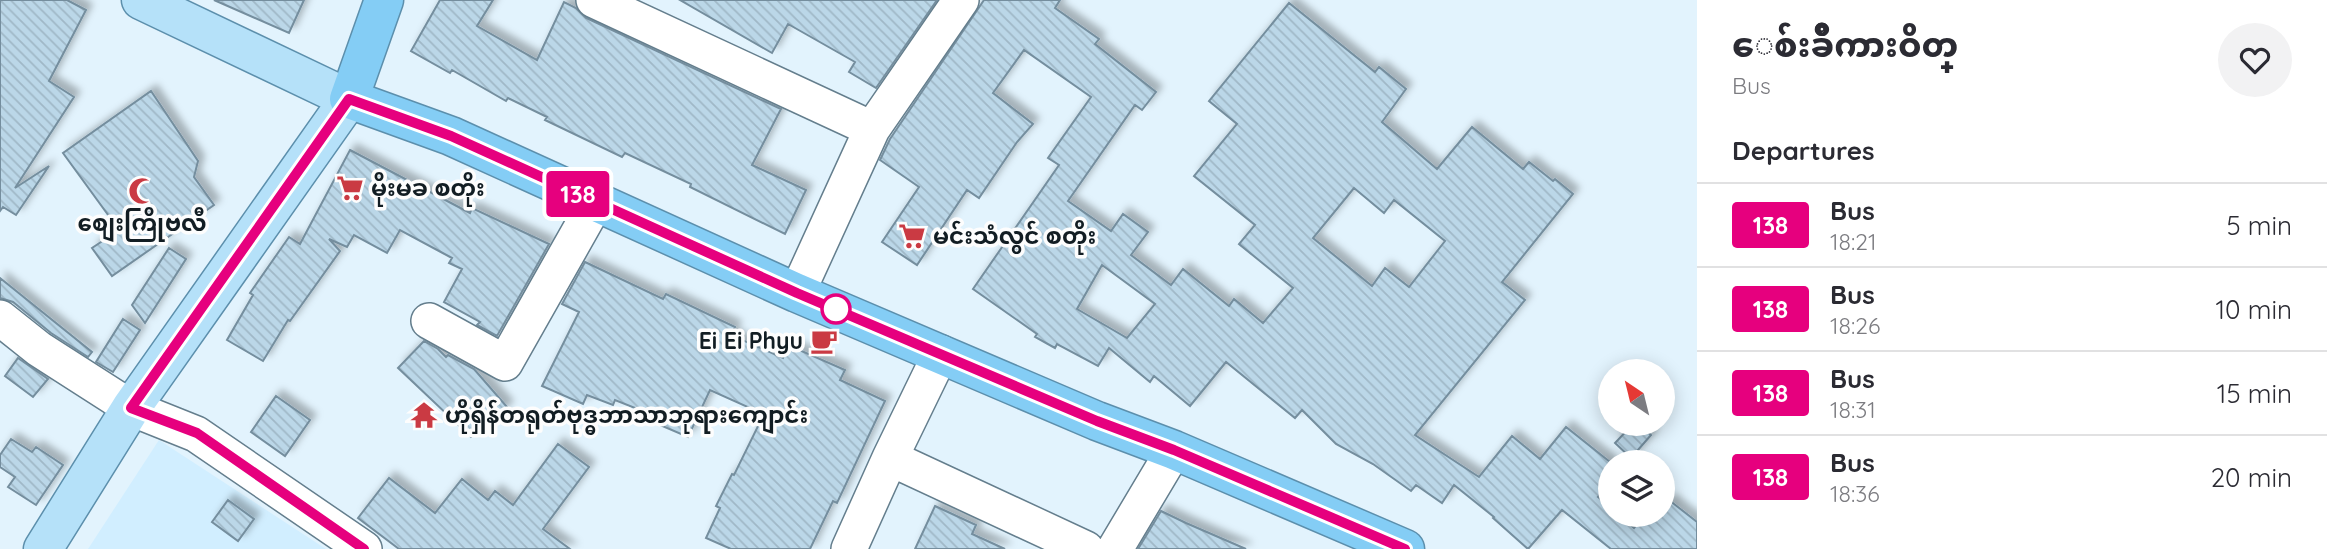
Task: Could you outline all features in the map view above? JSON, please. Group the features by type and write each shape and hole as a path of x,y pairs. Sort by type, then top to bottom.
{"highway":[{"path":"384,0 349,99 451,136 797,293 1097,421 1174,450 1364,541 1405,549"}],"main road":[{"path":"43,549 131,408 349,99 141,0"}],"street":[{"path":"594,0 872,129"},
{"path":"797,293 872,129 961,0"},
{"path":"429,321 505,363 596,202"},
{"path":"0,318 39,349 131,408 197,433 364,549"},
{"path":"849,549 941,353"},
{"path":"1115,549 1174,450"},
{"path":"890,458 1086,549"}],"shaded area":[{"path":"159,440 326,549 88,549"}],"building":[{"path":"0,0 67,0 86,10 49,81 74,97 15,188 49,166 16,215 3,207 0,211"},
{"path":"214,0 304,0 289,33"},
{"path":"440,0 493,0 477,26 537,60 564,2 576,8 586,18 781,109 752,165 806,190 785,234 690,187 691,184 625,153 622,157 545,120 547,117 508,98 506,101 452,70 450,73 411,51"},
{"path":"680,0 937,0 876,88 849,72 855,62 788,24 772,53"},
{"path":"984,0 1060,0 1055,8 1099,39 1095,44 1156,92 1142,110 1135,105 1068,201 1111,231 1123,214 1148,232 1131,255 1171,285 1183,269 1229,306 1234,299 1263,323 1293,288 1239,244 1255,225 1194,176 1237,124 1209,101 1289,3 1375,72 1379,67 1406,89 1382,122 1437,169 1472,127 1523,169 1529,162 1573,194 1502,282 1525,300 1415,435 1479,477 1512,436 1540,459 1566,427 1598,452 1598,527 1675,527 1675,505 1697,522 1697,549 1611,549 1562,510 1528,549 1454,485 1442,503 1416,485 1411,491 1373,464 1336,444 1302,410 1295,418 1226,362 1190,406 1154,376 1150,382 1109,348 1098,366 1057,344 1055,348 1035,337 1037,334 973,289 1059,165 1048,158 1091,97 1024,50 993,93 1033,124 1017,142 979,198 967,190 917,265 882,242 919,187 880,160 890,139","holes":["1354,188 1384,213 1394,200 1445,241 1409,287 1385,268 1372,286 1313,238","1102,265 1155,304 1127,338 1077,309"]},
{"path":"151,91 198,161 194,177 214,205 112,276 92,248 119,230 63,153"},
{"path":"350,150 470,213 472,208 549,244 497,336 477,325 480,322 444,302 462,269 449,263 452,258 400,230 387,253 354,235 347,247 329,239 340,251 290,321 288,320 263,361 227,340 253,295 250,293 289,237 300,244"},
{"path":"169,248 186,259 145,323 132,305"},
{"path":"585,262 663,299 666,294 735,327 731,335 783,358 788,345 845,370 840,380 885,401 837,503 833,501 810,549 731,549 706,538 720,508 716,506 763,416 759,412 710,390 688,437 660,425 663,419 615,400 613,405 587,395 583,404 542,386 579,312 562,304"},
{"path":"0,278 92,352 88,357 51,333 13,302 0,298"},
{"path":"123,319 140,330 113,372 96,362"},
{"path":"424,341 446,357 448,355 474,369 507,407 471,437 398,368"},
{"path":"18,358 48,379 33,397 5,376"},
{"path":"276,396 310,420 285,456 251,432"},
{"path":"1622,436 1650,436 1638,450 1622,450 1615,443"},
{"path":"11,439 32,452 36,447 63,465 36,505 8,487 15,477 0,467 0,455"},
{"path":"558,444 589,467 543,529 570,549 399,549 358,518 389,478 435,513 462,479 488,500 495,491 513,505"},
{"path":"228,500 254,519 238,541 212,522"},
{"path":"935,506 976,525 972,534 1005,549 915,549"},
{"path":"1161,511 1186,523 1246,549 1138,549"}],"bus line":[{"name":"138","path":"364,549 197,433 131,408 349,99 451,136 797,293 1405,549"}],"place":[{"name":"မိုးမခ စတိုး","path":"350,188"},
{"name":"စျေးကြိုဗလီ","path":"142,191"},
{"name":"မင်းသံလွင် စတိုး","path":"912,236"},
{"name":"Ei Ei Phyu","path":"824,341"},
{"name":"ဟိုရှိန်တရုတ်ဗုဒ္ဓဘာသာဘုရားကျောင်း","path":"424,415"}]}
